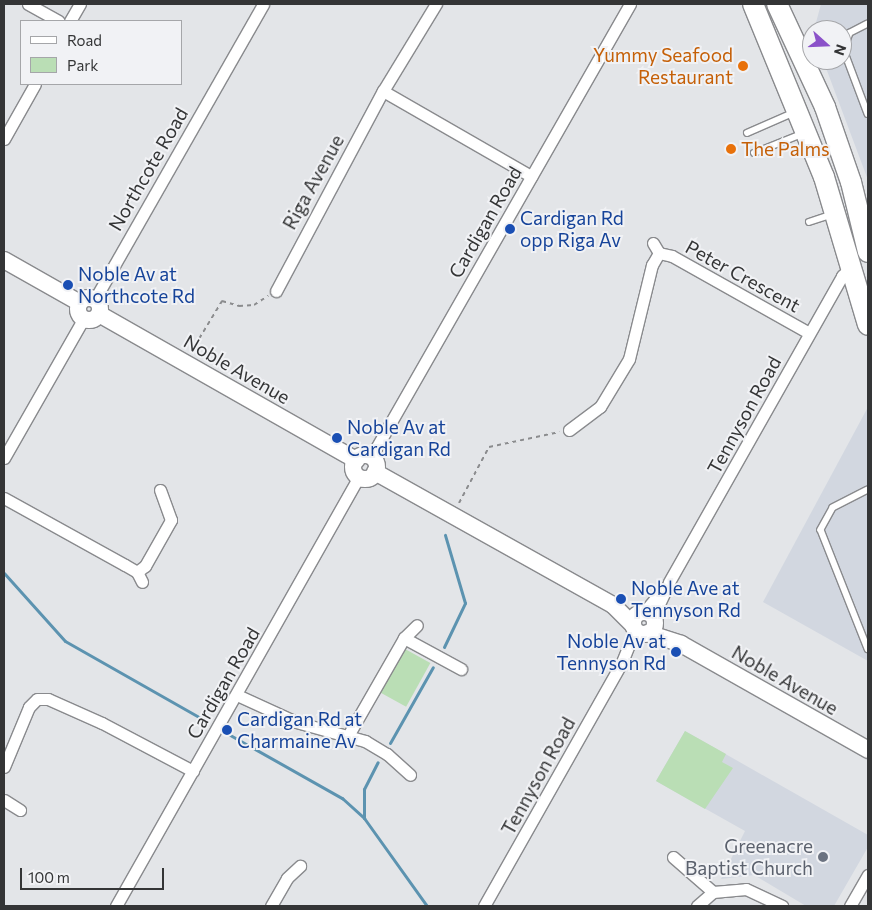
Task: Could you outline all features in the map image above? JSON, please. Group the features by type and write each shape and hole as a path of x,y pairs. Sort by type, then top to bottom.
{"highway":[{"path":"753,4 806,132 835,213 868,325"},
{"path":"777,4 825,107 851,182 868,252"},
{"path":"789,4 789,18 798,46"}],"street":[{"path":"28,4 57,20"},
{"path":"71,20 80,4"},
{"name":"Northcote Road","path":"4,458 263,4"},
{"name":"Riga Avenue","path":"276,291 383,92 436,4"},
{"name":"Cardigan Road","path":"367,463 630,4"},
{"path":"4,139 34,85"},
{"path":"383,92 531,176"},
{"name":"Peter Crescent","path":"569,430 600,407 629,359 656,248 810,333"},
{"name":"Noble Avenue","path":"4,260 367,463 868,750"},
{"name":"Tennyson Road","path":"484,906 842,276 851,267"},
{"path":"359,477 368,478 367,463"},
{"name":"Cardigan Road","path":"116,906 359,477"},
{"path":"4,498 139,577 171,520 160,490"},
{"path":"348,734 404,638 417,625"},
{"path":"404,638 461,668"},
{"path":"237,695 296,722 348,734 387,754 410,776"},
{"path":"4,767 29,707 37,699 48,699 110,727 193,771"},
{"path":"4,800 20,810"},
{"path":"673,857 713,892"},
{"path":"271,906 287,878 300,866"},
{"path":"850,906 868,875"},
{"path":"697,906 713,892 746,889 782,906"}],"lane":[{"path":"868,24 850,32 844,50 868,114"},
{"path":"747,133 798,111"},
{"path":"754,153 806,132"},
{"path":"809,222 835,213"},
{"path":"868,490 832,508 821,530 868,649"}],"path":[{"path":"191,352 222,300 239,306 254,305 276,291"},
{"path":"459,504 489,447 569,430"}],"shaded area":[{"path":"821,4 868,4 868,180 827,70 852,70 852,20 817,20"},
{"path":"868,407 868,661 763,602"},
{"path":"685,731 868,835 868,847 834,906 806,906 754,875 721,879 745,831 656,781"}],"green space":[{"path":"405,649 430,663 406,707 381,693"},
{"path":"685,731 726,754 722,762 733,768 705,809 656,781"}],"waterway":[{"path":"444,647 465,603 445,535"},
{"path":"4,573 65,641 204,720"},
{"path":"390,743 433,667"},
{"path":"230,735 342,798 364,818 427,906"},
{"path":"364,818 364,789 378,762"}],"place":[{"name":"Yummy Seafood Restaurant","path":"743,66"},
{"name":"The Palms","path":"731,149"},
{"name":"Cardigan Rd opp Riga Av","path":"510,229"},
{"name":"Noble Av at Northcote Rd","path":"68,285"},
{"name":"Noble Av at Cardigan Rd","path":"337,438"},
{"name":"Noble Ave at Tennyson Rd","path":"621,599"},
{"name":"Noble Av at Tennyson Rd","path":"676,652"},
{"name":"Cardigan Rd at Charmaine Av","path":"227,730"},
{"name":"Greenacre Baptist Church","path":"823,857"}]}
